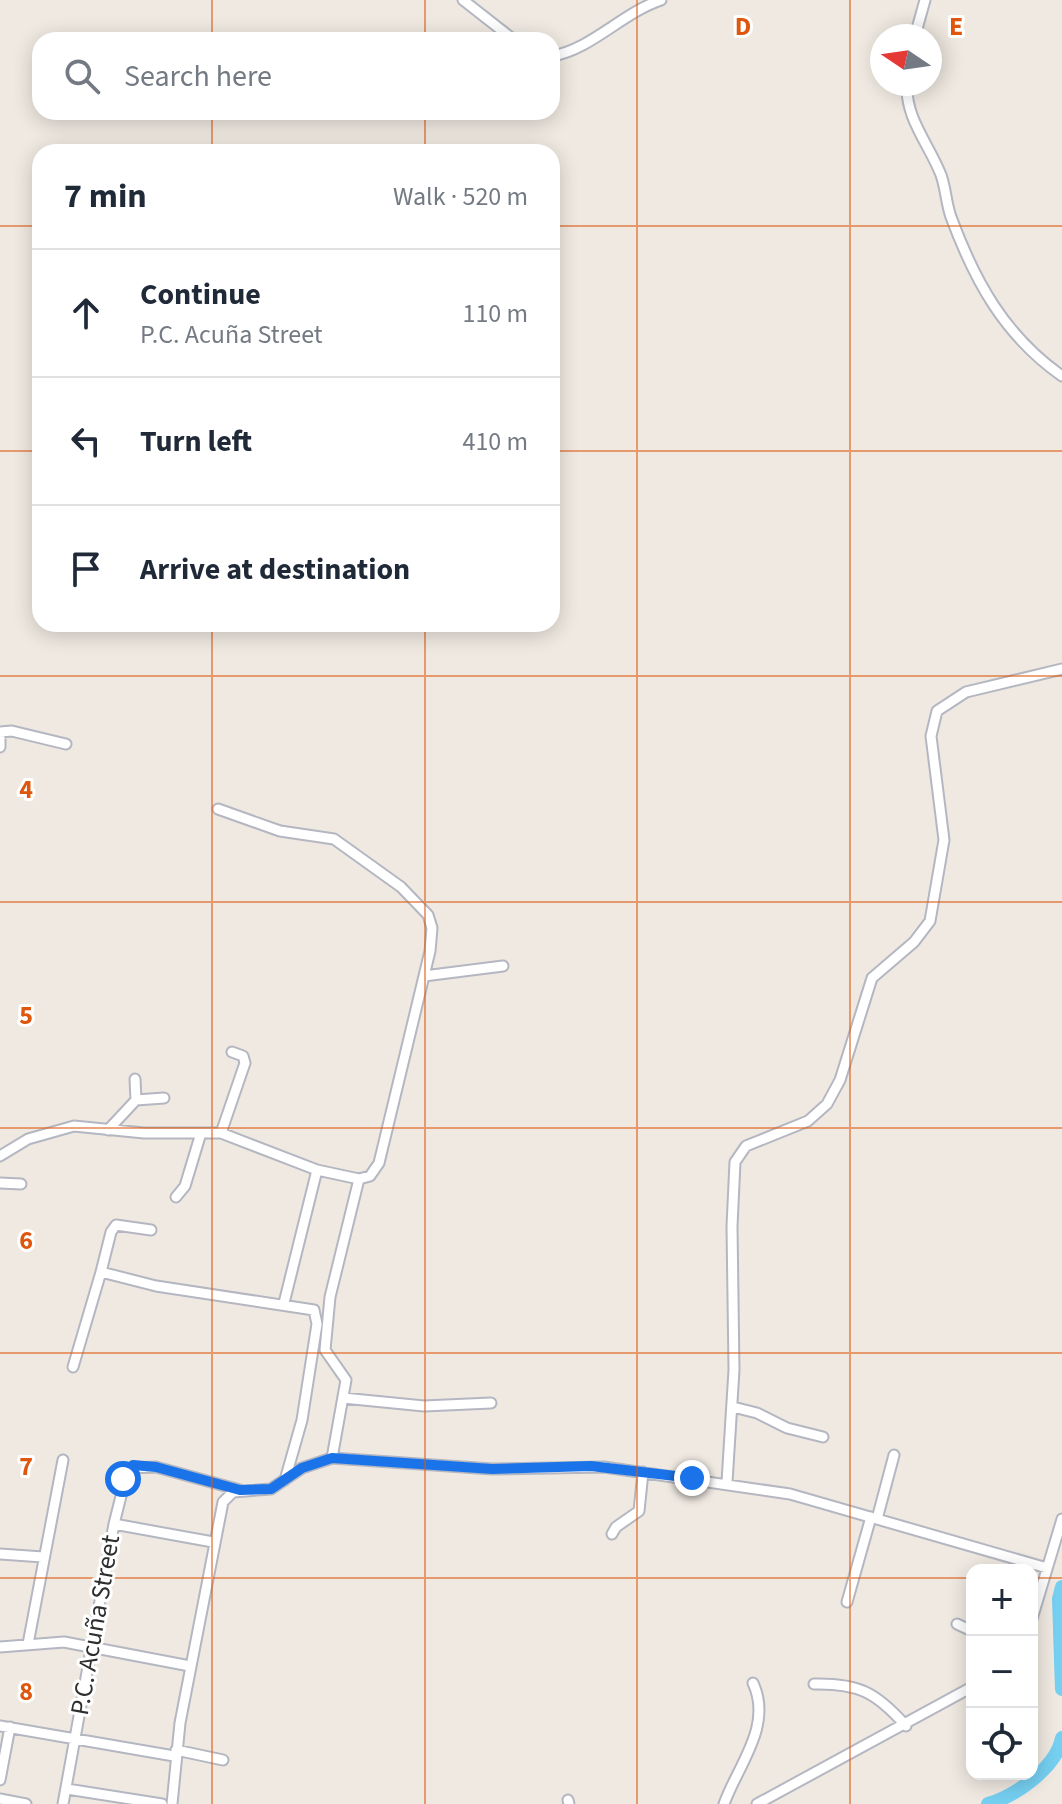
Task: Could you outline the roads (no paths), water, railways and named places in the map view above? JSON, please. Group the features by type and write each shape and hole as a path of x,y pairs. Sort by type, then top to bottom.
{"street":[{"path":"463,0 504,32"},
{"path":"560,54 642,7 661,0"},
{"path":"918,24 925,0"},
{"path":"908,96 910,112 941,173 950,216 989,301 1024,347 1062,376"},
{"path":"727,1482 733,1407 732,1200 738,1155 746,1146 808,1121 827,1104 840,1080 872,978 914,942 930,921 944,840 931,736 937,711 966,692 1062,669"},
{"path":"0,747 0,735 12,731 66,744"},
{"path":"0,1156 28,1139 62,1128 84,1125 108,1130 221,1133 317,1170 359,1179 370,1176 379,1163 424,976 432,928 417,900 334,839 280,831 218,809"},
{"path":"424,976 503,966"},
{"path":"221,1133 245,1063 243,1056 232,1052"},
{"path":"135,1079 136,1100"},
{"path":"108,1130 136,1100 164,1098"},
{"path":"176,1197 185,1186 201,1133"},
{"path":"284,1303 317,1170"},
{"path":"332,1458 346,1380 325,1347 330,1297 359,1179"},
{"path":"0,1183 21,1184"},
{"path":"73,1367 111,1232 116,1225 151,1230"},
{"path":"101,1272 156,1286 284,1303 314,1310 317,1319 302,1420 285,1480"},
{"path":"343,1398 424,1406 491,1403"},
{"path":"733,1407 757,1413 787,1428 823,1437"},
{"path":"847,1602 894,1455"},
{"path":"172,1804 175,1753 223,1502 229,1494 240,1490 271,1489 302,1468 332,1458 492,1469 591,1466 727,1482 790,1494 1047,1568"},
{"path":"28,1644 63,1460"},
{"name":"P.C. Acuña Street","path":"63,1804 125,1473 133,1465 170,1470 240,1490"},
{"path":"612,1534 616,1527 639,1511 643,1472"},
{"path":"1038,1599 1062,1519"},
{"path":"114,1524 213,1542"},
{"path":"0,1554 43,1557"},
{"path":"957,1624 966,1628"},
{"path":"0,1647 64,1642 190,1666"},
{"path":"814,1684 843,1682 861,1689 880,1700 906,1726"},
{"path":"724,1804 757,1730 759,1700 753,1683"},
{"path":"757,1804 906,1726 966,1691"},
{"path":"0,1780 5,1727 223,1760"},
{"path":"67,1789 162,1804"},
{"path":"0,1799 26,1804"}],"waterway":[{"path":"1062,1587 1059,1599 1062,1689"},
{"path":"988,1804 1010,1795 1033,1779 1052,1760 1062,1738"}]}
